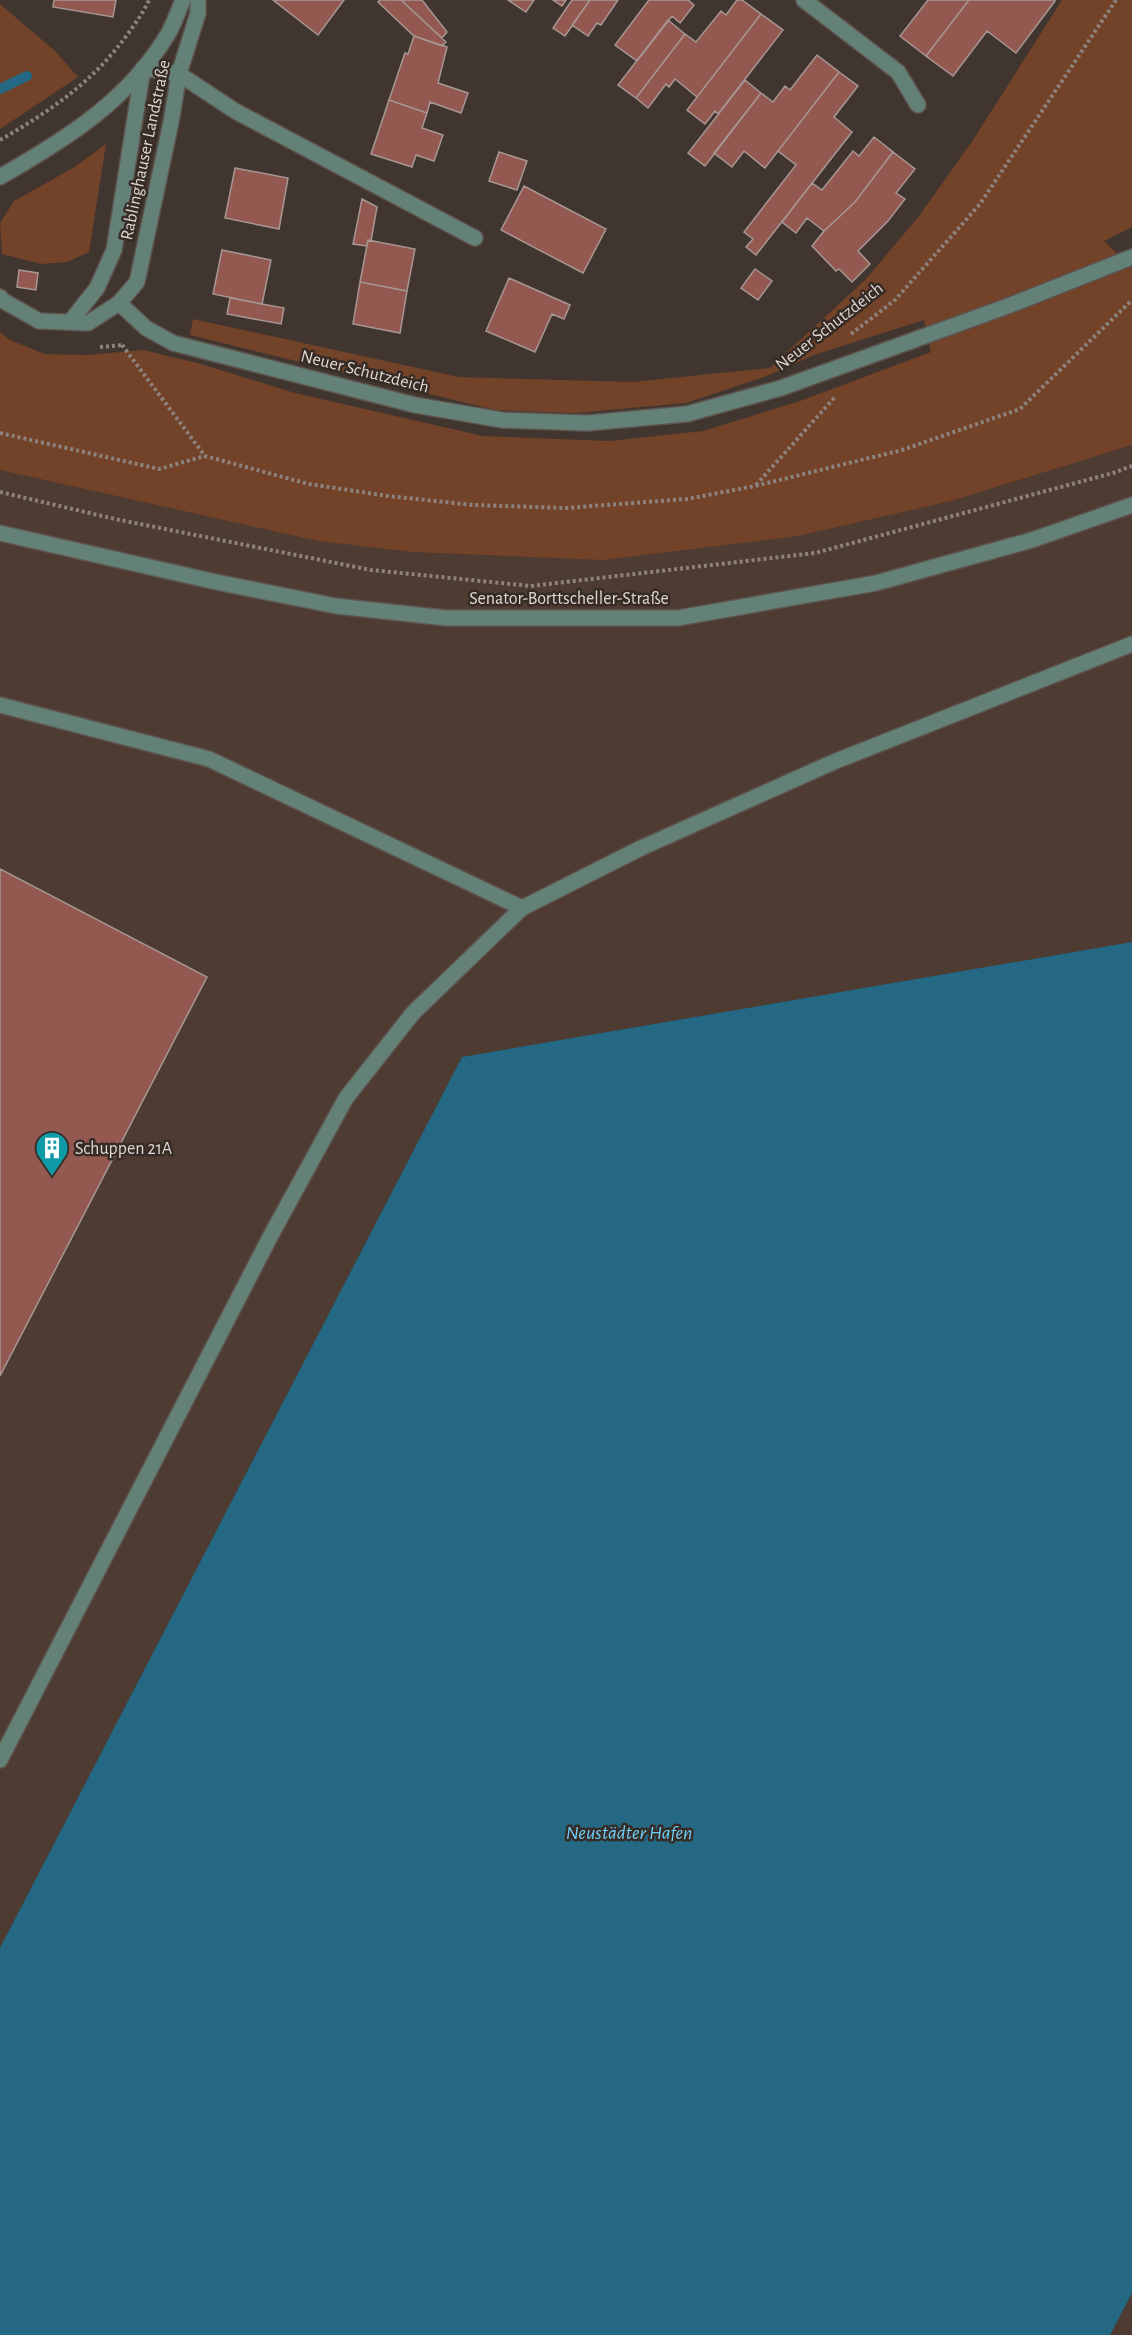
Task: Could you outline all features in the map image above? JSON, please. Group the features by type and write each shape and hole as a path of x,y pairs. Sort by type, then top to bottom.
{"street":[{"name":"Rablinghauser Landstraße","path":"0,177 83,126 116,98 143,68 169,33 183,0"},
{"name":"Rablinghauser Landstraße","path":"119,303 136,282 171,122 179,74 198,13 198,0"},
{"path":"804,0 898,72 918,105"},
{"path":"70,322 97,288 114,250 143,68 179,74 235,111 476,237"},
{"name":"Neuer Schutzdeich","path":"119,303 146,328 173,343 415,405 502,420 588,423 687,414 782,388 1008,306 1132,257"},
{"path":"0,297 39,321 88,323 119,303"},
{"name":"Senator-Borttscheller-Straße","path":"0,533 216,582 336,606 446,618 678,618 876,583 1032,540 1132,505"},
{"path":"0,1760 270,1237 346,1098 412,1013 522,908 641,848 836,760 1132,644"},
{"path":"0,705 210,759 522,908"}],"path":[{"path":"0,140 69,96 109,60 145,10 149,0"},
{"name":"Neuer Schutzdeich","path":"844,339 895,300 980,204 1116,0"},
{"path":"0,433 159,469 205,456 309,484 388,496 473,505 566,508 687,499 755,486 902,450 1020,409 1132,300"},
{"path":"122,345 205,456"},
{"path":"755,486 839,393"},
{"path":"0,492 115,519 371,570 531,586 815,553 1113,474 1132,465"}],"shaded area":[{"path":"1062,0 1132,0 1132,227 1104,241 1132,268 1132,445 951,501 798,536 603,560 413,552 318,541 0,470 0,332 10,340 45,354 87,355 143,350 201,364 295,393 483,436 610,441 703,431 800,401 931,352 924,320 814,355 767,376 686,403 576,413 495,410 190,335 193,319 459,377 632,382 770,368 866,279 919,216 973,140"},
{"path":"0,4 55,51 78,77 0,129"},
{"path":"106,144 89,252 67,262 41,264 2,254 0,223 14,201 73,168"},
{"path":"1132,445 1132,942 462,1057 0,1948 0,470 318,541 798,536 951,501"},
{"path":"1132,2293 1132,2335 1110,2335"}],"water":[{"name":"Neustädter Hafen","path":"1132,942 1132,2293 1110,2335 0,2335 0,1948 462,1057"}],"building":[{"path":"54,0 116,0 113,17 53,7"},
{"path":"273,0 344,0 318,35"},
{"path":"380,0 401,0 446,42 442,46 414,36 378,2"},
{"path":"401,0 422,0 447,32 442,38"},
{"path":"508,0 534,0 526,12"},
{"path":"553,0 566,0 562,6"},
{"path":"572,0 590,0 565,36 553,28"},
{"path":"590,0 618,0 601,25 597,23 588,36 572,25"},
{"path":"649,0 688,0 694,5 680,23 672,16 637,61 615,45"},
{"path":"737,0 742,0 761,14 697,97 675,79 669,87 666,84 648,108 636,98 685,34 696,42 721,11 726,15"},
{"path":"928,0 969,0 926,56 900,36"},
{"path":"969,0 1055,1 1016,53 987,31 953,76 926,56"},
{"path":"761,14 783,30 718,114 715,111 705,124 687,110"},
{"path":"668,20 685,34 636,98 618,85"},
{"path":"414,36 447,47 438,83 468,93 461,113 430,102 427,113 389,100 405,53 408,54"},
{"path":"817,55 839,72 765,168 744,151 732,167 714,153 761,93 773,102 785,86 790,90"},
{"path":"839,72 858,86 834,117 852,132 756,255 746,247 753,239 744,232 796,165 778,151"},
{"path":"745,80 761,93 705,166 688,153"},
{"path":"389,100 427,113 422,128 443,135 434,161 416,155 412,167 371,154"},
{"path":"874,137 893,152 855,202 824,231 807,218 796,233 782,222 812,183 822,190 853,151 859,156"},
{"path":"499,152 527,161 517,190 489,181"},
{"path":"893,152 915,169 896,193 905,199 888,221 858,251 870,264 852,282 839,269 836,271 812,246 824,231 855,202"},
{"path":"235,168 288,178 279,229 225,218"},
{"path":"524,186 606,229 583,273 501,230"},
{"path":"362,199 377,207 371,241 368,240 367,246 353,244"},
{"path":"368,240 415,249 407,291 360,282"},
{"path":"222,250 271,260 262,304 213,294"},
{"path":"755,269 772,281 758,300 741,288"},
{"path":"19,270 38,273 36,290 17,287"},
{"path":"509,278 570,305 564,319 552,314 535,352 486,331"},
{"path":"360,282 407,291 400,333 353,324"},
{"path":"230,298 284,308 281,324 227,314"},
{"name":"Schuppen 21A","path":"0,869 207,977 0,1376"}],"waterway":[{"path":"0,89 27,76"}],"place":[{"name":"Schuppen 21A","path":"52,1177"}]}
